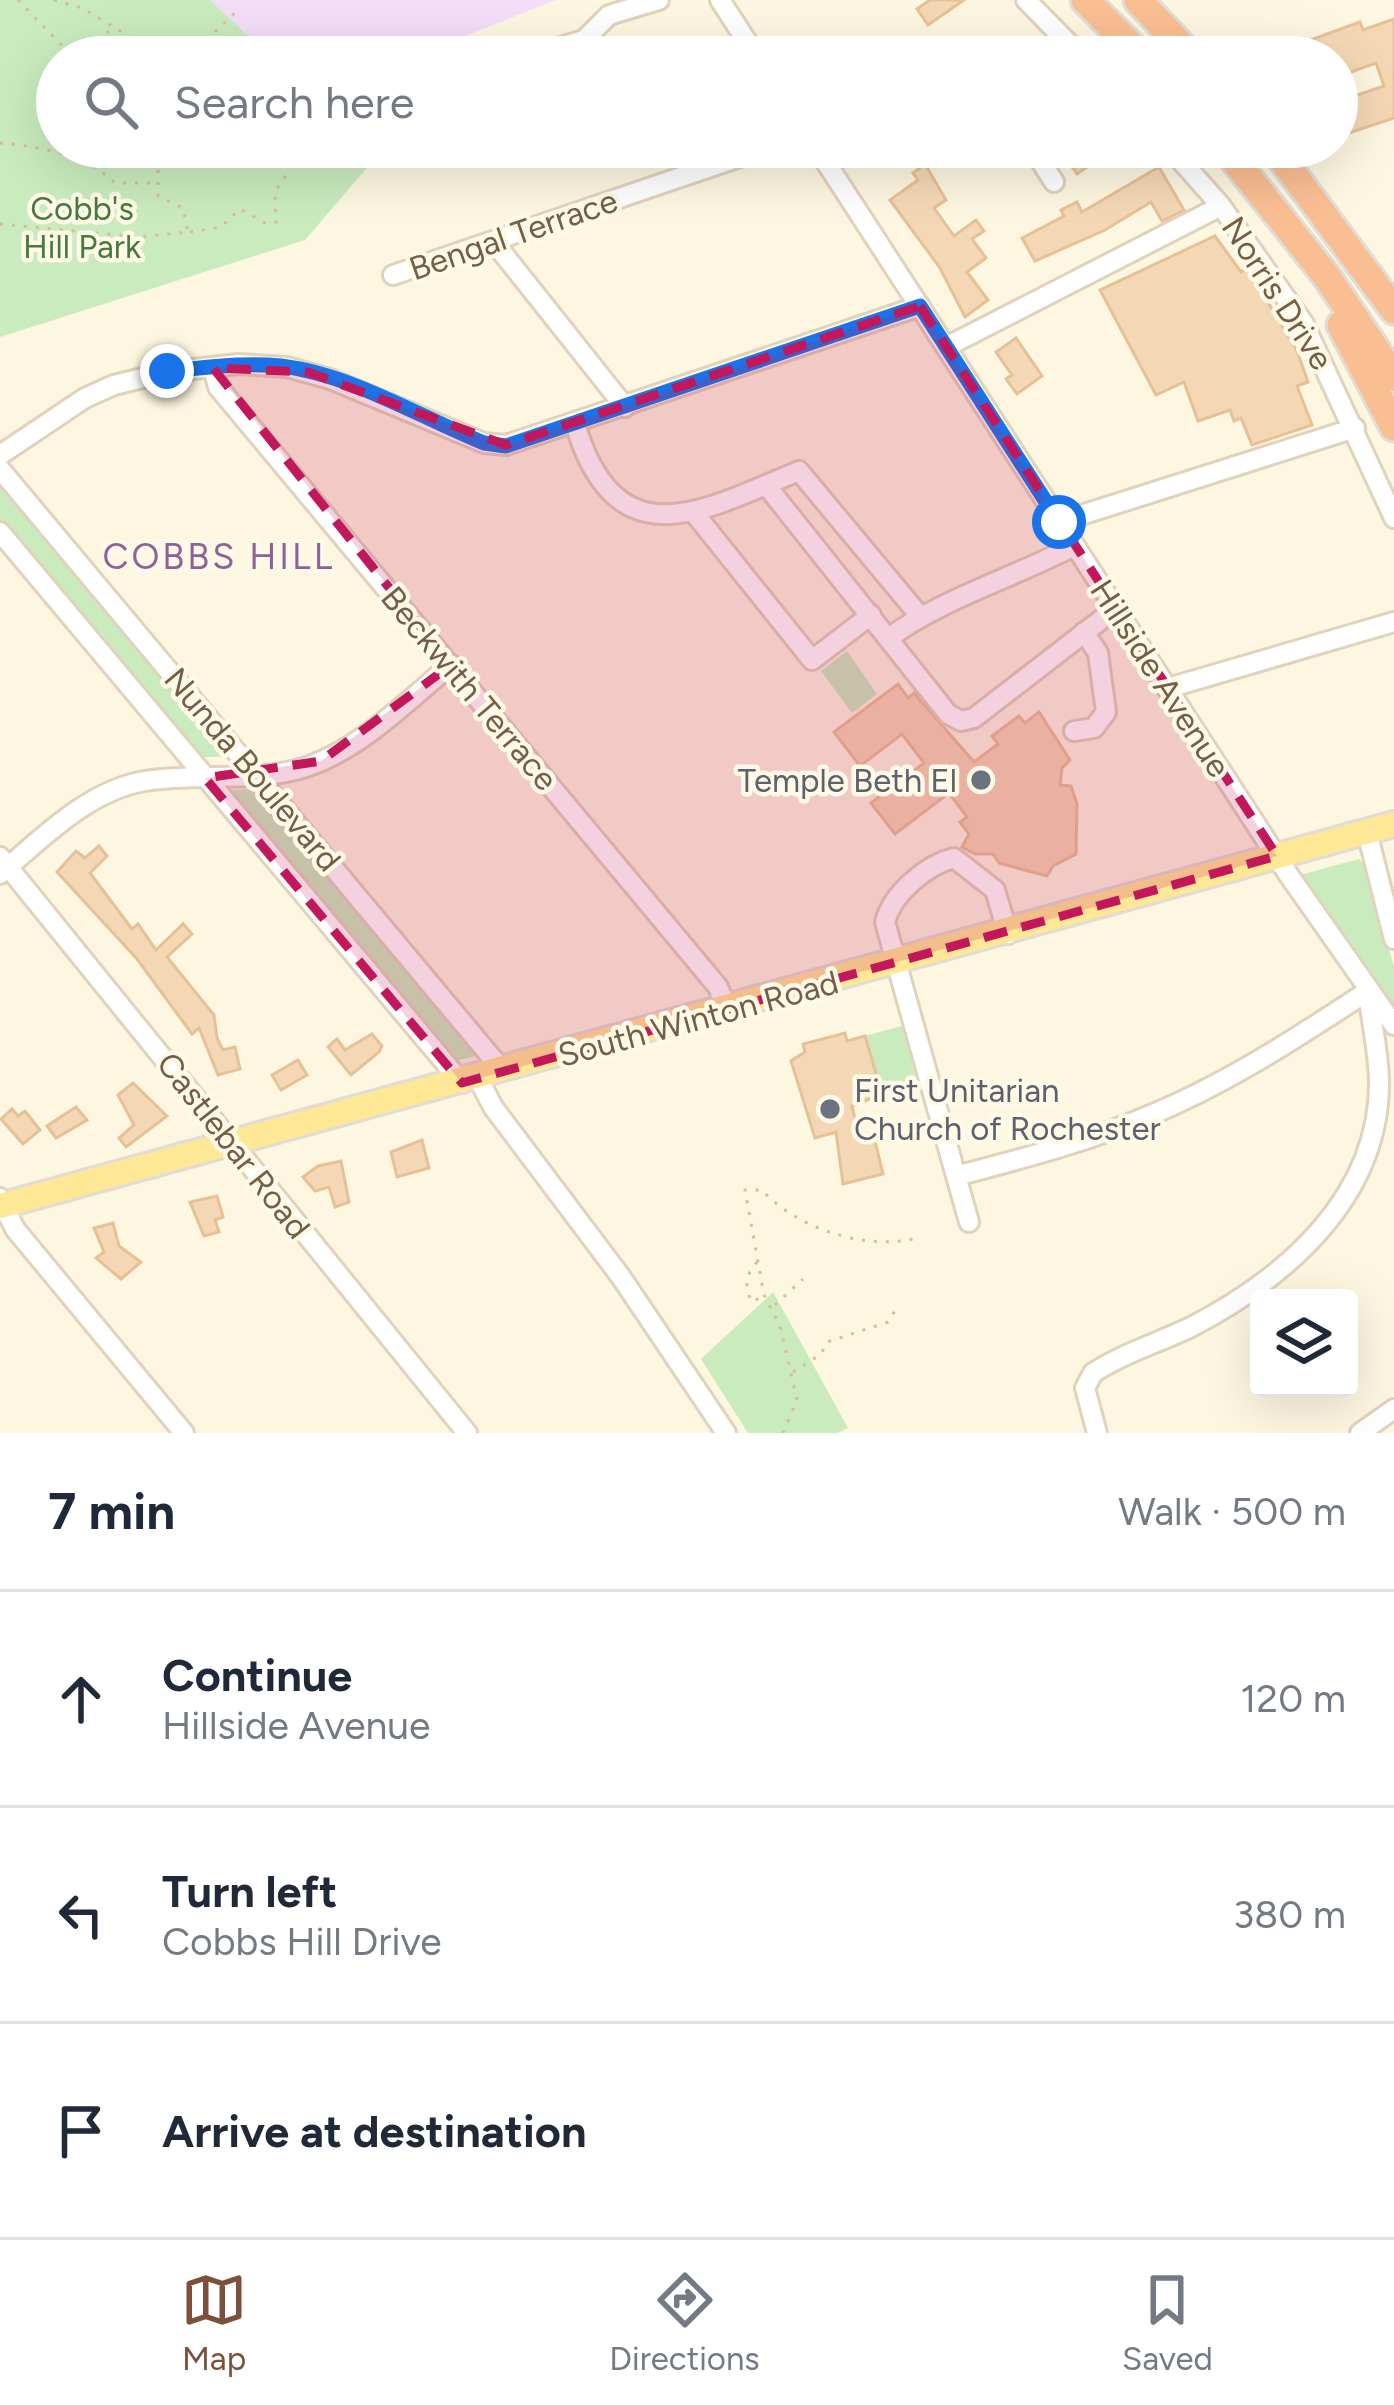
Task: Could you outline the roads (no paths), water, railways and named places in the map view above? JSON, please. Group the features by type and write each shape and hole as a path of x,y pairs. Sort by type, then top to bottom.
{"highway":[{"path":"1085,0 1121,36"},
{"path":"1138,0 1172,36"},
{"path":"1241,168 1281,216 1394,377"},
{"path":"1289,168 1394,310"},
{"path":"1292,168 1394,284"},
{"path":"1281,216 1394,427"}],"main road":[{"name":"South Winton Road","path":"1,1203 481,1078 1394,824"}],"street":[{"path":"588,36 608,15 659,0"},
{"path":"720,0 743,36"},
{"path":"1026,0 1061,36"},
{"name":"Bengal Terrace","path":"393,275 707,168"},
{"name":"Hillside Avenue","path":"830,168 1277,856 1394,1025"},
{"path":"1046,168 1054,182"},
{"name":"Norris Drive","path":"1188,168 1221,206 1296,311 1394,518"},
{"path":"948,346 1221,206"},
{"path":"493,241 625,407"},
{"path":"0,455 85,398 114,385 167,371 266,365 308,372 496,446 575,424 920,306"},
{"name":"Beckwith Terrace","path":"213,368 218,387 718,987 727,1009"},
{"path":"575,424 591,465 617,496 666,516 695,514 799,471 919,615"},
{"path":"1059,522 1355,428"},
{"name":"Nunda Boulevard","path":"0,469 259,775 481,1078 493,1107 621,1277 727,1433"},
{"path":"766,485 948,714 961,722 974,718 1115,609"},
{"path":"695,514 812,660 871,615"},
{"name":"Nunda Boulevard","path":"0,532 205,778 481,1078"},
{"path":"889,638 919,615 1000,584 1074,546"},
{"path":"1168,688 1394,622"},
{"path":"1074,731 1094,728 1106,712 1098,653 1084,632"},
{"path":"3,866 115,789 150,780 305,768 338,752 451,665"},
{"path":"1367,832 1394,939"},
{"path":"969,1222 885,922 890,904 939,862 954,858 995,890 1008,934"},
{"name":"Castlebar Road","path":"3,866 236,1144 246,1165 467,1433"},
{"path":"956,1176 1038,1154 1159,1112 1217,1084 1368,991 1379,1081 1374,1131 1355,1182 1331,1220 1301,1252 1243,1296 1090,1376 1086,1402 1096,1433"},
{"path":"1,1203 15,1229 184,1433"},
{"path":"1360,1433 1394,1409"}],"place":[{"name":"Temple Beth El","path":"981,780"},
{"name":"First Unitarian Church of Rochester","path":"830,1109"}],"district":[{"name":"COBBS HILL","path":"219,556"}],"park label":[{"name":"Cobb's Hill Park","path":"82,227"}]}
